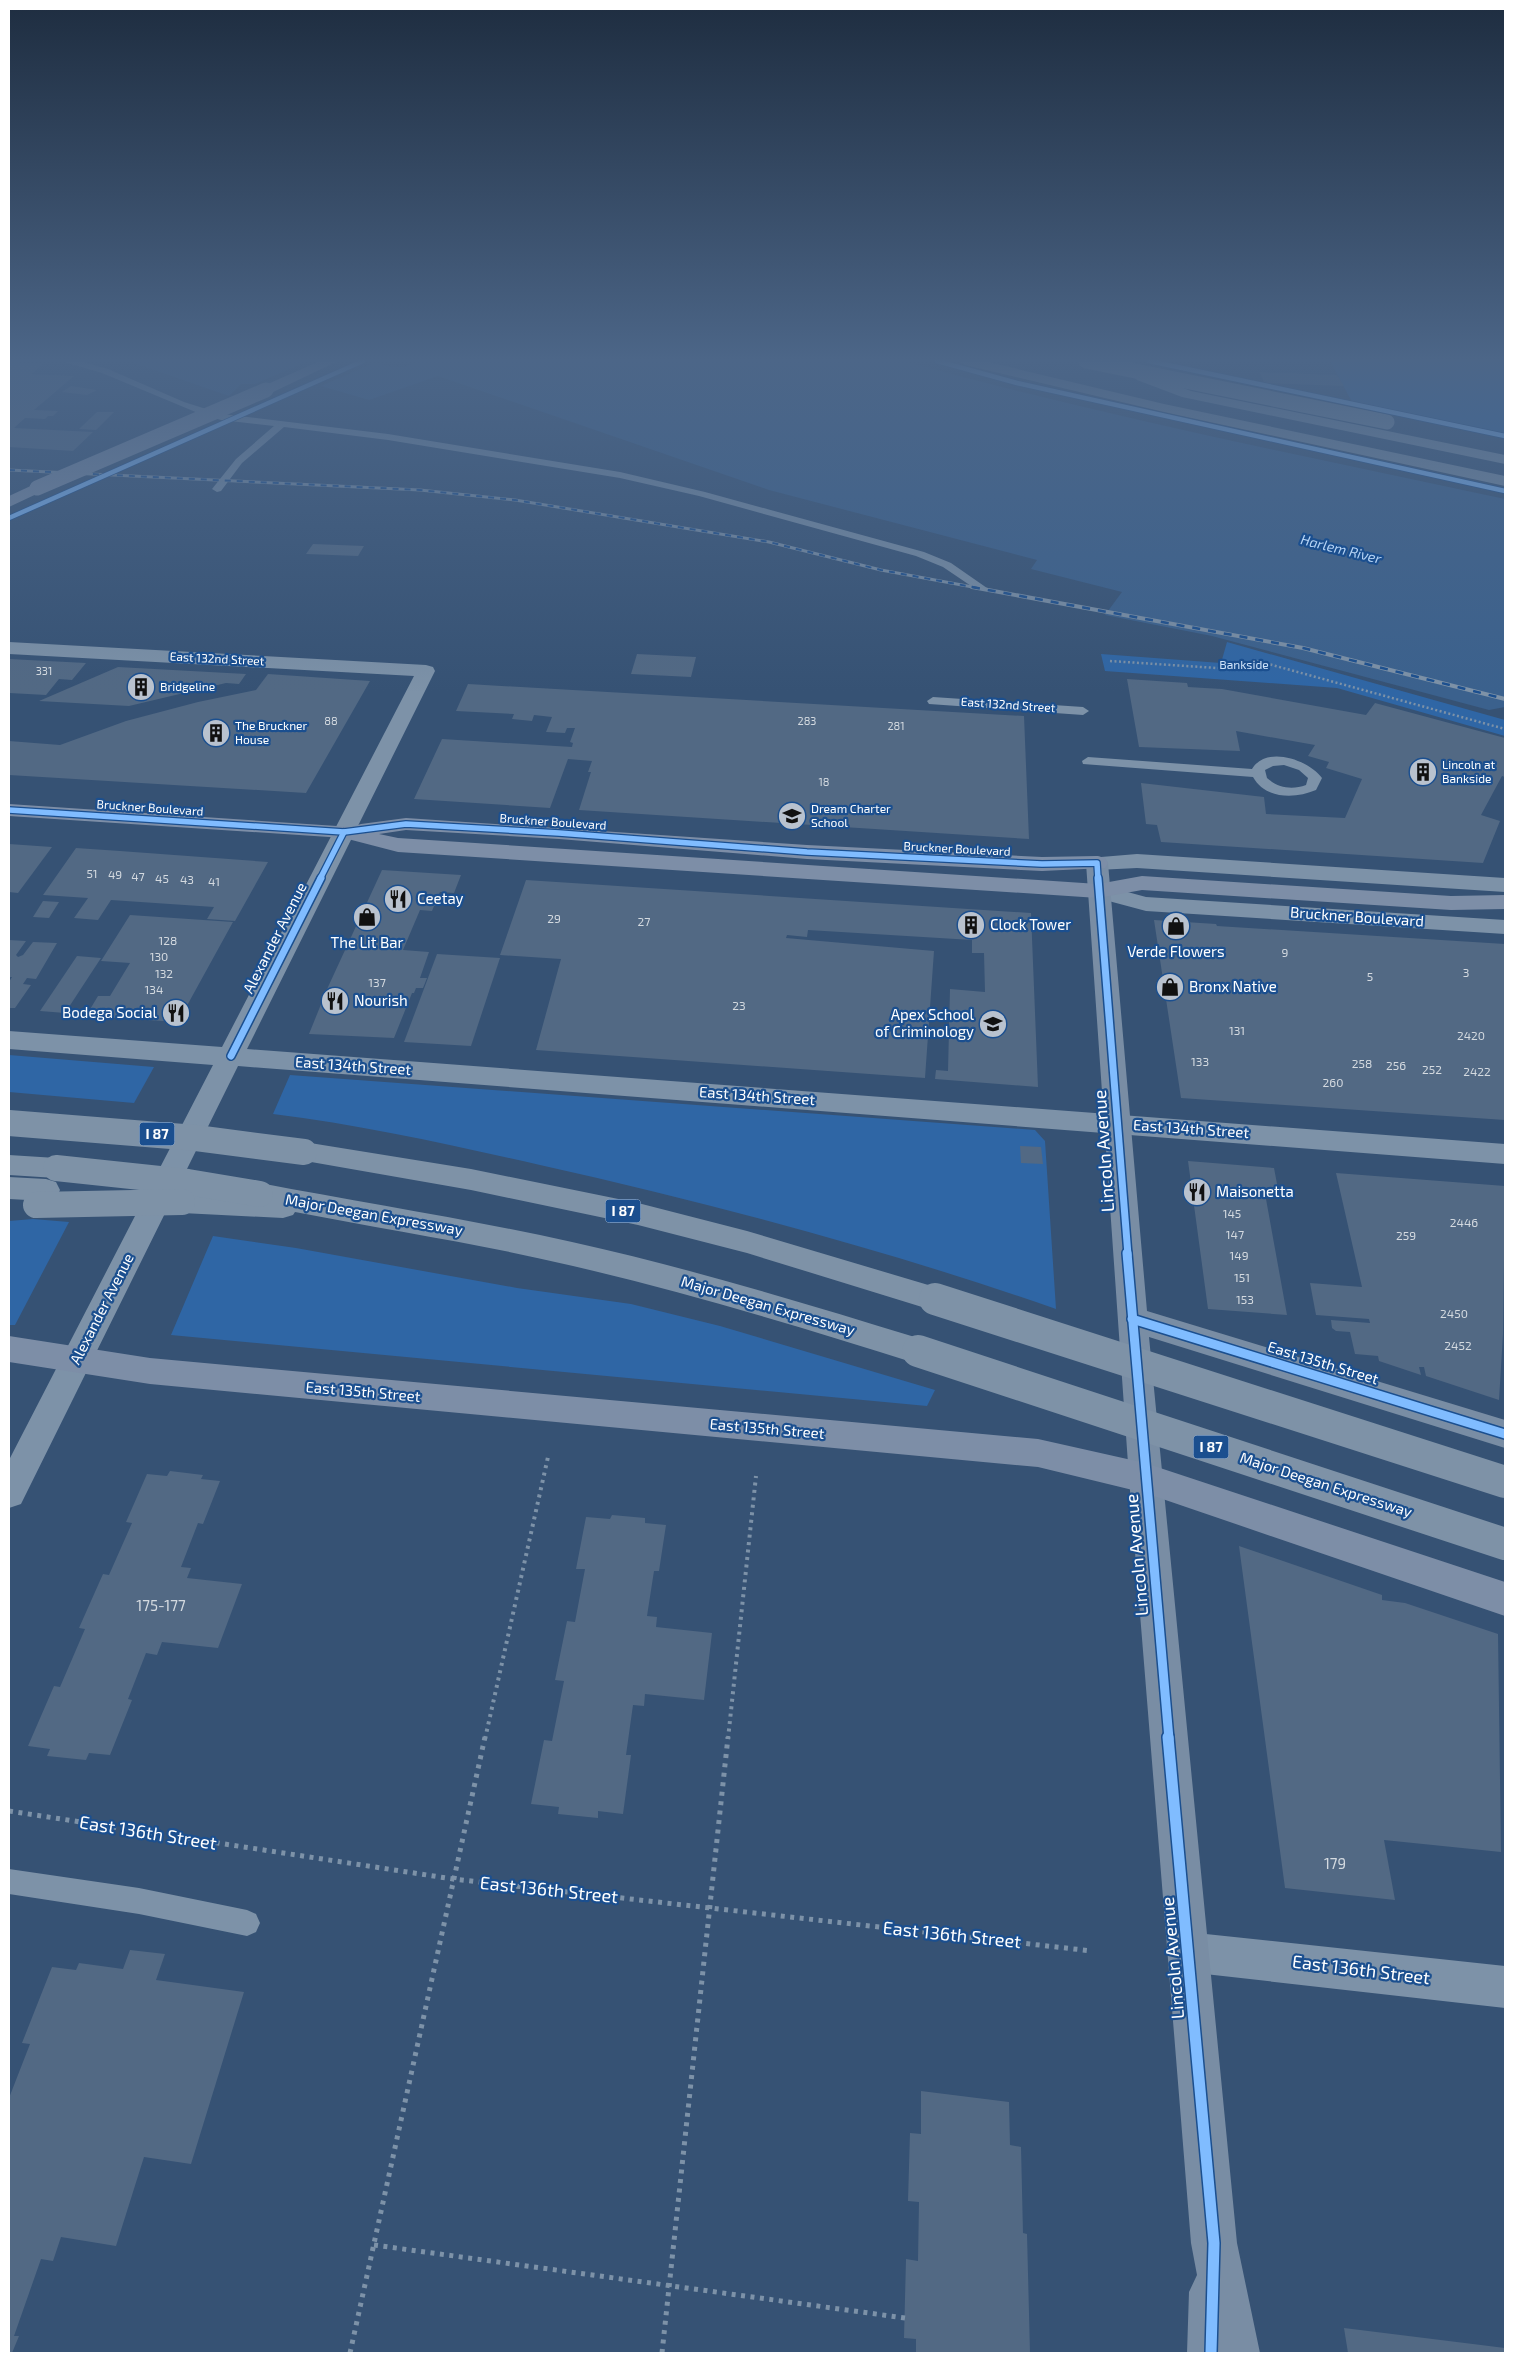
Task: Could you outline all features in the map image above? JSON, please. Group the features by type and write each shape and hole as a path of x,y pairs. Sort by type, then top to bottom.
{"highway":[{"path":"1459,471 1505,481"},
{"name":"I 87","path":"9,1123 196,1138 304,1152 465,1178 632,1214 746,1242 935,1299 1505,1482"},
{"path":"9,1165 46,1188 182,1202 257,1200"},
{"path":"9,1188 188,1182 257,1200"},
{"path":"9,1206 46,1188"},
{"name":"Major Deegan Expressway","path":"257,1200 341,1210 457,1230 572,1254 774,1307 918,1351 1505,1544"}],"main road":[{"path":"9,500 76,471"},
{"name":"Bruckner Boulevard","path":"9,810 344,832 398,846 1098,890"},
{"name":"Bruckner Boulevard","path":"344,832 406,824 566,833 816,852 1042,864 1097,863"},
{"name":"Lincoln Avenue","path":"1097,863 1145,1478 1214,2243 1236,2353"},
{"path":"1098,890 1142,883 1452,903 1505,902"},
{"name":"East 135th Street","path":"1132,1319 1505,1434"},
{"name":"East 135th Street","path":"9,1349 150,1371 1038,1453 1145,1478 1505,1599"},
{"path":"1210,2353 1214,2243"}],"street":[{"name":"East 132nd Street","path":"9,648 426,671"},
{"name":"Alexander Avenue","path":"9,1493 426,671"},
{"name":"Bruckner Boulevard","path":"1097,863 1137,861 1505,886"},
{"name":"Bruckner Boulevard","path":"1098,890 1146,904 1505,927"},
{"name":"East 134th Street","path":"9,1040 1505,1154"},
{"name":"East 136th Street","path":"1187,1952 1505,1986"}],"lane":[{"path":"217,489 232,471"},
{"path":"601,471 670,486 920,554 947,565 981,588"},
{"name":"East 132nd Street","path":"933,700 1083,711"},
{"path":"1088,761 1258,773"},
{"path":"9,1881 139,1901 247,1922"}],"path":[{"path":"1110,661 1247,670 1254,660 1505,729"},
{"path":"350,2353 453,1879 548,1457"},
{"path":"662,2353 756,1476"},
{"path":"374,2245 905,2318"}],"green space":[{"name":"Bankside","path":"1227,642 1505,720 1505,736 1337,688 1105,671 1101,654 1221,663"},
{"path":"9,1055 154,1067 134,1103 9,1092"},
{"path":"290,1075 1035,1130 1045,1141 1056,1309 929,1267 735,1212 540,1165 407,1136 273,1114"},
{"path":"33,1219 69,1222 15,1325 9,1325 9,1221"},
{"path":"213,1236 296,1248 517,1288 631,1304 720,1326 935,1390 927,1406 171,1335"}],"water":[{"name":"Harlem River","path":"714,471 1374,471 1505,499 1505,707 1489,710 1212,636 1105,615 1122,592 1031,569 1037,560 769,490"}],"building":[{"path":"313,544 364,546 358,556 306,554"},
{"path":"637,654 696,657 691,677 631,674"},
{"path":"9,659 86,663 72,680 59,679 46,695 9,693"},
{"name":"Bridgeline","path":"118,667 246,674 239,684 226,683 129,706 39,701"},
{"name":"The Bruckner House","path":"268,674 370,681 306,793 9,775 9,741 60,745 126,721 198,702 256,690"},
{"name":"Lincoln at Bankside","path":"1127,679 1187,683 1188,687 1222,689 1366,715 1375,703 1505,738 1505,777 1502,776 1481,815 1500,821 1483,863 1161,842 1157,825 1146,824 1141,783 1264,797 1266,814 1345,818 1362,779 1326,768 1329,762 1308,756 1315,745 1236,731 1240,751 1139,747"},
{"path":"468,684 1024,716 1029,839 579,810 591,772 588,772 592,761 568,759 550,808 414,799 442,739 572,747 573,743 570,742 575,728 567,728 565,733 546,732 552,717 534,715 532,721 512,719 514,714 456,711"},
{"path":"9,844 52,847 18,893 9,892"},
{"path":"76,848 268,862 235,921 207,919 214,907 111,900 98,920 74,918 88,898 43,895"},
{"path":"382,870 461,875 454,893 440,892 438,896 444,896 440,906 434,906 432,911 420,910 403,950 429,952 420,978 427,978 423,988 416,988 414,993 412,993 394,1038 309,1034 328,987"},
{"path":"526,880 1031,913 1038,1087 935,1079 936,1070 948,1071 950,989 985,992 984,953 972,953 972,940 808,930 807,937 787,935 786,938 934,951 925,1078 536,1050 561,959 500,955"},
{"path":"43,901 59,902 49,918 33,917"},
{"path":"130,915 233,922 178,1022 86,1016 98,996 110,996 130,963 101,961"},
{"path":"1154,920 1216,924 1217,926 1505,944 1505,1120 1181,1098"},
{"path":"9,940 26,941 16,955 18,957 23,955 33,942 57,943 36,979 27,978 23,984 31,985 15,1008 9,1008 9,982 12,977 9,977"},
{"path":"437,954 500,958 471,1046 404,1042"},
{"path":"77,956 101,958 65,1013 40,1011"},
{"path":"1020,1146 1041,1147 1043,1164 1021,1163"},
{"path":"1188,1161 1274,1168 1278,1189 1264,1188 1287,1315 1208,1309"},
{"path":"1336,1173 1505,1186 1503,1334 1499,1400 1426,1376 1424,1367 1419,1367 1421,1375 1379,1361 1378,1356 1355,1354 1350,1332 1336,1331 1332,1328 1331,1320 1370,1323 1369,1319 1316,1315 1310,1283 1362,1287"},
{"path":"170,1471 203,1475 201,1479 220,1481 203,1524 198,1523 181,1567 191,1568 187,1578 242,1584 218,1648 162,1642 157,1655 146,1653 128,1699 132,1700 110,1755 89,1753 86,1760 47,1756 50,1749 28,1746 54,1686 60,1687 85,1629 79,1628 103,1574 109,1575 132,1523 126,1522 147,1474 167,1476"},
{"path":"612,1515 645,1518 645,1523 666,1525 659,1571 654,1571 647,1616 657,1617 656,1627 712,1633 704,1700 645,1694 644,1706 633,1705 626,1755 631,1755 623,1814 598,1811 598,1818 558,1814 559,1807 531,1804 544,1740 552,1741 564,1681 555,1680 567,1621 575,1622 585,1569 576,1569 586,1517 610,1519"},
{"path":"1239,1546 1382,1595 1382,1600 1405,1603 1498,1634 1501,1852 1384,1840 1395,1900 1285,1888"},
{"path":"130,1950 165,1954 156,1980 244,1992 191,2164 144,2157 116,2246 61,2237 53,2261 41,2259 14,2336 19,2336 12,2353 9,2353 9,2098 30,2044 22,2043 52,1967 76,1970 79,1963 123,1969"},
{"path":"921,2091 1009,2102 1010,2145 1021,2147 1023,2233 1027,2234 1030,2353 916,2353 916,2339 904,2338 906,2259 918,2261 919,2202 908,2201 910,2133 921,2134"},
{"path":"1344,2328 1505,2348 1505,2353 1348,2353"}],"railway":[{"path":"34,471 420,490 515,500 769,542 881,570 978,588"},
{"path":"972,587 1303,648 1505,699"}],"cycle path":[{"path":"9,518 114,471"},
{"path":"1416,471 1505,491"},
{"path":"9,810 344,832 406,824 559,833 807,852 1042,864 1097,863 1145,1478 1214,2243 1211,2353"},
{"path":"231,1056 344,832"},
{"path":"1132,1319 1505,1434"}],"place":[{"name":"Bridgeline","path":"141,687"},
{"name":"The Bruckner House","path":"216,733"},
{"name":"Lincoln at Bankside","path":"1423,772"},
{"name":"Dream Charter School","path":"792,816"},
{"name":"Ceetay","path":"398,899"},
{"name":"The Lit Bar","path":"367,917"},
{"name":"Clock Tower","path":"971,925"},
{"name":"Verde Flowers","path":"1176,926"},
{"name":"Bronx Native","path":"1170,987"},
{"name":"Nourish","path":"335,1001"},
{"name":"Bodega Social","path":"176,1013"},
{"name":"Apex School of Criminology","path":"993,1024"},
{"name":"Maisonetta","path":"1197,1192"}]}
